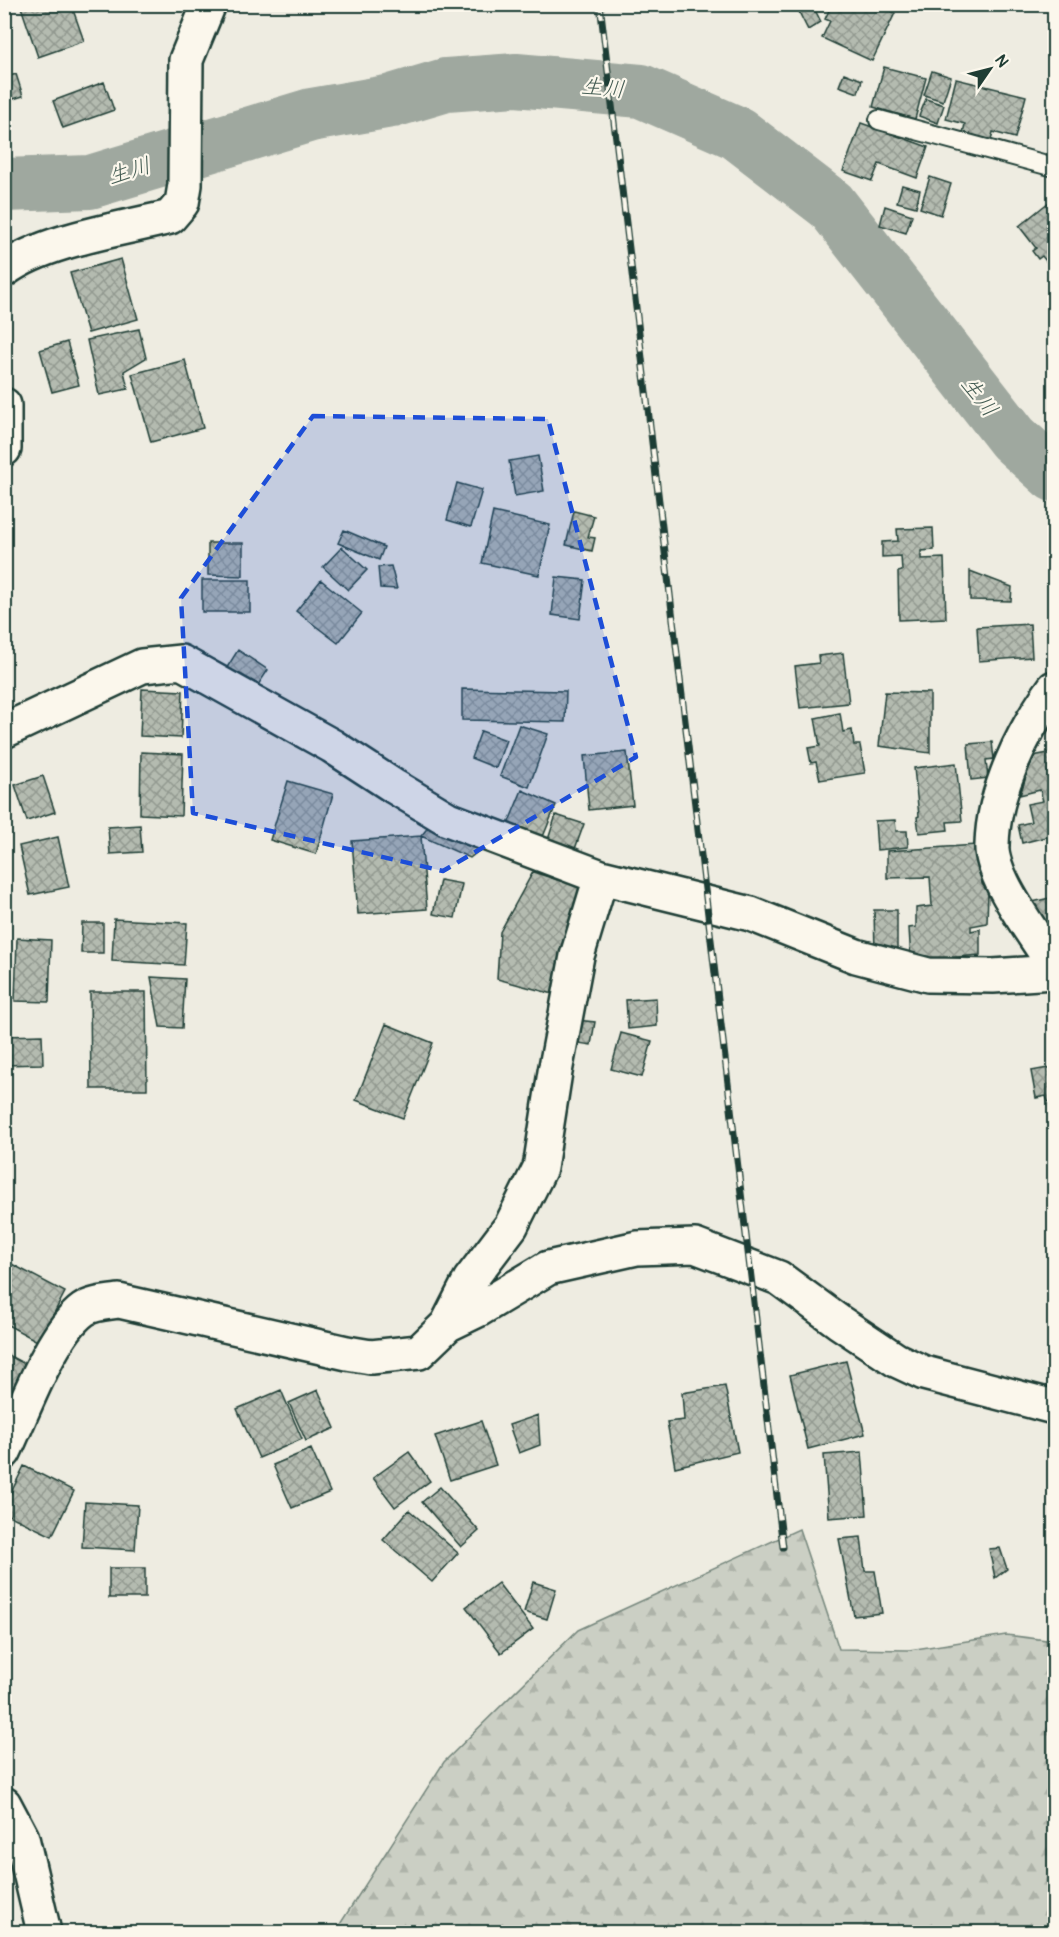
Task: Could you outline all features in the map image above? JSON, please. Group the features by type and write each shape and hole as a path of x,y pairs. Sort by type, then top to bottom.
{"street":[{"path":"4,270 12,264 55,245 170,217 182,203 185,185 186,60 209,4"},
{"path":"4,405 4,449"},
{"path":"4,731 142,666 181,662 322,741 448,819 601,877 751,914 856,956 928,975 993,976 1054,972"},
{"path":"1054,688 1041,706 1008,770 996,806 991,847 1002,884 1054,966"},
{"path":"447,1325 470,1280 512,1226 540,1168 577,956 601,877"},
{"path":"4,1452 44,1364 60,1336 83,1310 99,1304 119,1301 285,1340 371,1357 419,1352 447,1325 478,1310 548,1268 637,1248 695,1246 779,1278 896,1360 924,1373 1054,1407"},
{"path":"4,1804 22,1838 44,1932"}],"lane":[{"path":"879,120 1054,167"}],"highlighted area":[{"path":"313,416 548,419 636,757 443,871 193,813 181,598"}],"green space":[{"path":"799,1529 839,1649 909,1650 1006,1635 1054,1641 1054,1932 335,1932 444,1762 578,1630"}],"building":[{"path":"20,4 71,4 84,41 38,57"},
{"path":"804,4 812,4 821,22 808,30 797,8"},
{"path":"832,4 876,4 895,13 872,61 822,38 830,21 825,19"},
{"path":"884,67 926,78 915,119 873,107"},
{"path":"932,71 951,77 943,101 924,95"},
{"path":"844,73 862,80 858,93 839,86"},
{"path":"16,74 23,96 4,102 4,78"},
{"path":"956,79 1026,96 1015,138 993,132 991,140 963,133 965,124 946,119"},
{"path":"104,82 114,110 63,128 53,101"},
{"path":"926,99 944,105 938,123 919,116"},
{"path":"861,123 928,147 917,178 879,164 872,181 843,171"},
{"path":"930,177 951,184 941,215 920,208"},
{"path":"902,185 920,190 916,207 897,202"},
{"path":"1054,198 1054,271 1042,256 1038,259 1032,251 1036,248 1019,226"},
{"path":"885,206 912,215 906,233 880,225"},
{"path":"121,259 138,319 88,333 70,273"},
{"path":"139,329 146,358 124,371 128,389 99,395 87,340"},
{"path":"67,342 79,385 52,392 40,350"},
{"path":"185,360 203,428 151,442 132,374"},
{"path":"538,456 544,491 515,496 509,461"},
{"path":"457,483 482,490 471,527 447,520"},
{"path":"574,511 594,516 588,537 595,538 592,551 566,545"},
{"path":"493,512 550,525 539,575 482,563"},
{"path":"933,528 934,550 921,551 921,559 944,558 946,618 899,620 898,572 902,571 901,556 882,557 882,542 898,541 897,529"},
{"path":"344,530 384,547 379,560 338,543"},
{"path":"208,543 243,543 243,576 208,575"},
{"path":"342,547 367,570 348,590 323,567"},
{"path":"391,566 397,589 380,588 378,567"},
{"path":"970,571 1012,587 1011,601 970,600"},
{"path":"556,577 585,580 580,619 552,615"},
{"path":"202,580 250,580 250,612 202,612"},
{"path":"321,580 362,613 338,643 296,611"},
{"path":"1030,624 1032,657 979,661 977,627"},
{"path":"238,650 268,670 256,688 226,669"},
{"path":"843,653 849,703 800,708 795,666 819,663 818,656"},
{"path":"142,689 183,691 181,738 140,736"},
{"path":"462,689 566,691 565,722 462,720"},
{"path":"885,692 930,693 930,753 879,746"},
{"path":"840,713 843,732 852,730 854,745 860,745 865,773 820,780 816,762 811,763 808,748 820,746 815,718"},
{"path":"519,725 548,734 529,787 500,776"},
{"path":"481,731 506,740 496,768 471,758"},
{"path":"992,742 994,759 986,760 988,778 971,780 968,744"},
{"path":"141,752 183,754 181,816 140,814"},
{"path":"627,752 633,805 589,810 584,756"},
{"path":"1054,752 1054,842 1050,836 1022,843 1018,825 1031,822 1027,804 1043,801 1040,790 1020,795 1033,756"},
{"path":"956,763 962,821 947,822 948,830 919,833 914,768"},
{"path":"43,776 55,812 27,821 15,785"},
{"path":"288,781 333,794 316,854 270,840"},
{"path":"522,790 556,805 540,844 506,829"},
{"path":"556,815 584,824 572,857 545,849"},
{"path":"895,820 896,831 907,831 908,847 877,850 875,821"},
{"path":"140,825 142,852 110,854 108,827"},
{"path":"430,825 480,850 470,858 421,836"},
{"path":"421,836 427,909 358,914 352,841"},
{"path":"58,837 69,887 30,895 19,846"},
{"path":"976,845 982,884 988,892 987,923 971,926 971,931 980,929 980,955 911,961 909,928 916,927 916,908 932,906 930,877 887,878 887,851"},
{"path":"533,872 583,888 557,995 497,979 500,932"},
{"path":"440,880 462,884 455,918 433,914"},
{"path":"1054,897 1054,950 1028,903"},
{"path":"874,910 897,910 897,953 875,953"},
{"path":"114,919 187,923 184,965 112,961"},
{"path":"82,923 103,923 103,953 81,953"},
{"path":"17,938 51,940 49,1002 15,1001"},
{"path":"151,977 185,979 182,1028 160,1027"},
{"path":"90,992 146,992 147,1089 91,1089"},
{"path":"656,998 657,1026 628,1029 626,1000"},
{"path":"576,1020 595,1022 591,1045 572,1042"},
{"path":"386,1024 433,1043 403,1118 356,1100"},
{"path":"621,1033 652,1041 642,1077 611,1069"},
{"path":"42,1035 43,1064 4,1065 4,1036"},
{"path":"1054,1067 1054,1101 1048,1102 1046,1096 1036,1098 1031,1071"},
{"path":"4,1260 65,1292 39,1342 4,1323"},
{"path":"4,1353 25,1364 4,1405"},
{"path":"846,1361 865,1434 808,1449 790,1375"},
{"path":"725,1386 738,1452 675,1467 667,1422 684,1420 682,1393"},
{"path":"281,1390 302,1439 259,1458 237,1409"},
{"path":"318,1390 335,1428 306,1441 289,1403"},
{"path":"538,1415 540,1445 519,1453 509,1425"},
{"path":"481,1421 496,1465 450,1480 435,1436"},
{"path":"311,1449 330,1492 292,1508 273,1465"},
{"path":"409,1452 430,1481 395,1507 373,1478"},
{"path":"862,1452 867,1515 829,1518 824,1455"},
{"path":"24,1466 74,1491 52,1536 4,1513 4,1507"},
{"path":"440,1487 479,1531 461,1547 422,1502"},
{"path":"85,1502 138,1505 135,1550 82,1547"},
{"path":"409,1510 458,1553 432,1582 383,1540"},
{"path":"861,1537 865,1571 875,1571 882,1613 854,1616 839,1539"},
{"path":"1000,1548 1007,1569 995,1578 989,1549"},
{"path":"109,1568 145,1568 145,1598 109,1598"},
{"path":"533,1582 556,1589 547,1619 524,1612"},
{"path":"498,1583 533,1629 501,1653 466,1607"}],"waterway":[{"name":"生川","path":"4,185 90,182 311,115 392,101 446,85 516,80 641,91 737,133 831,205 1013,438 1054,475"}],"railway":[{"path":"600,4 783,1547"}]}
